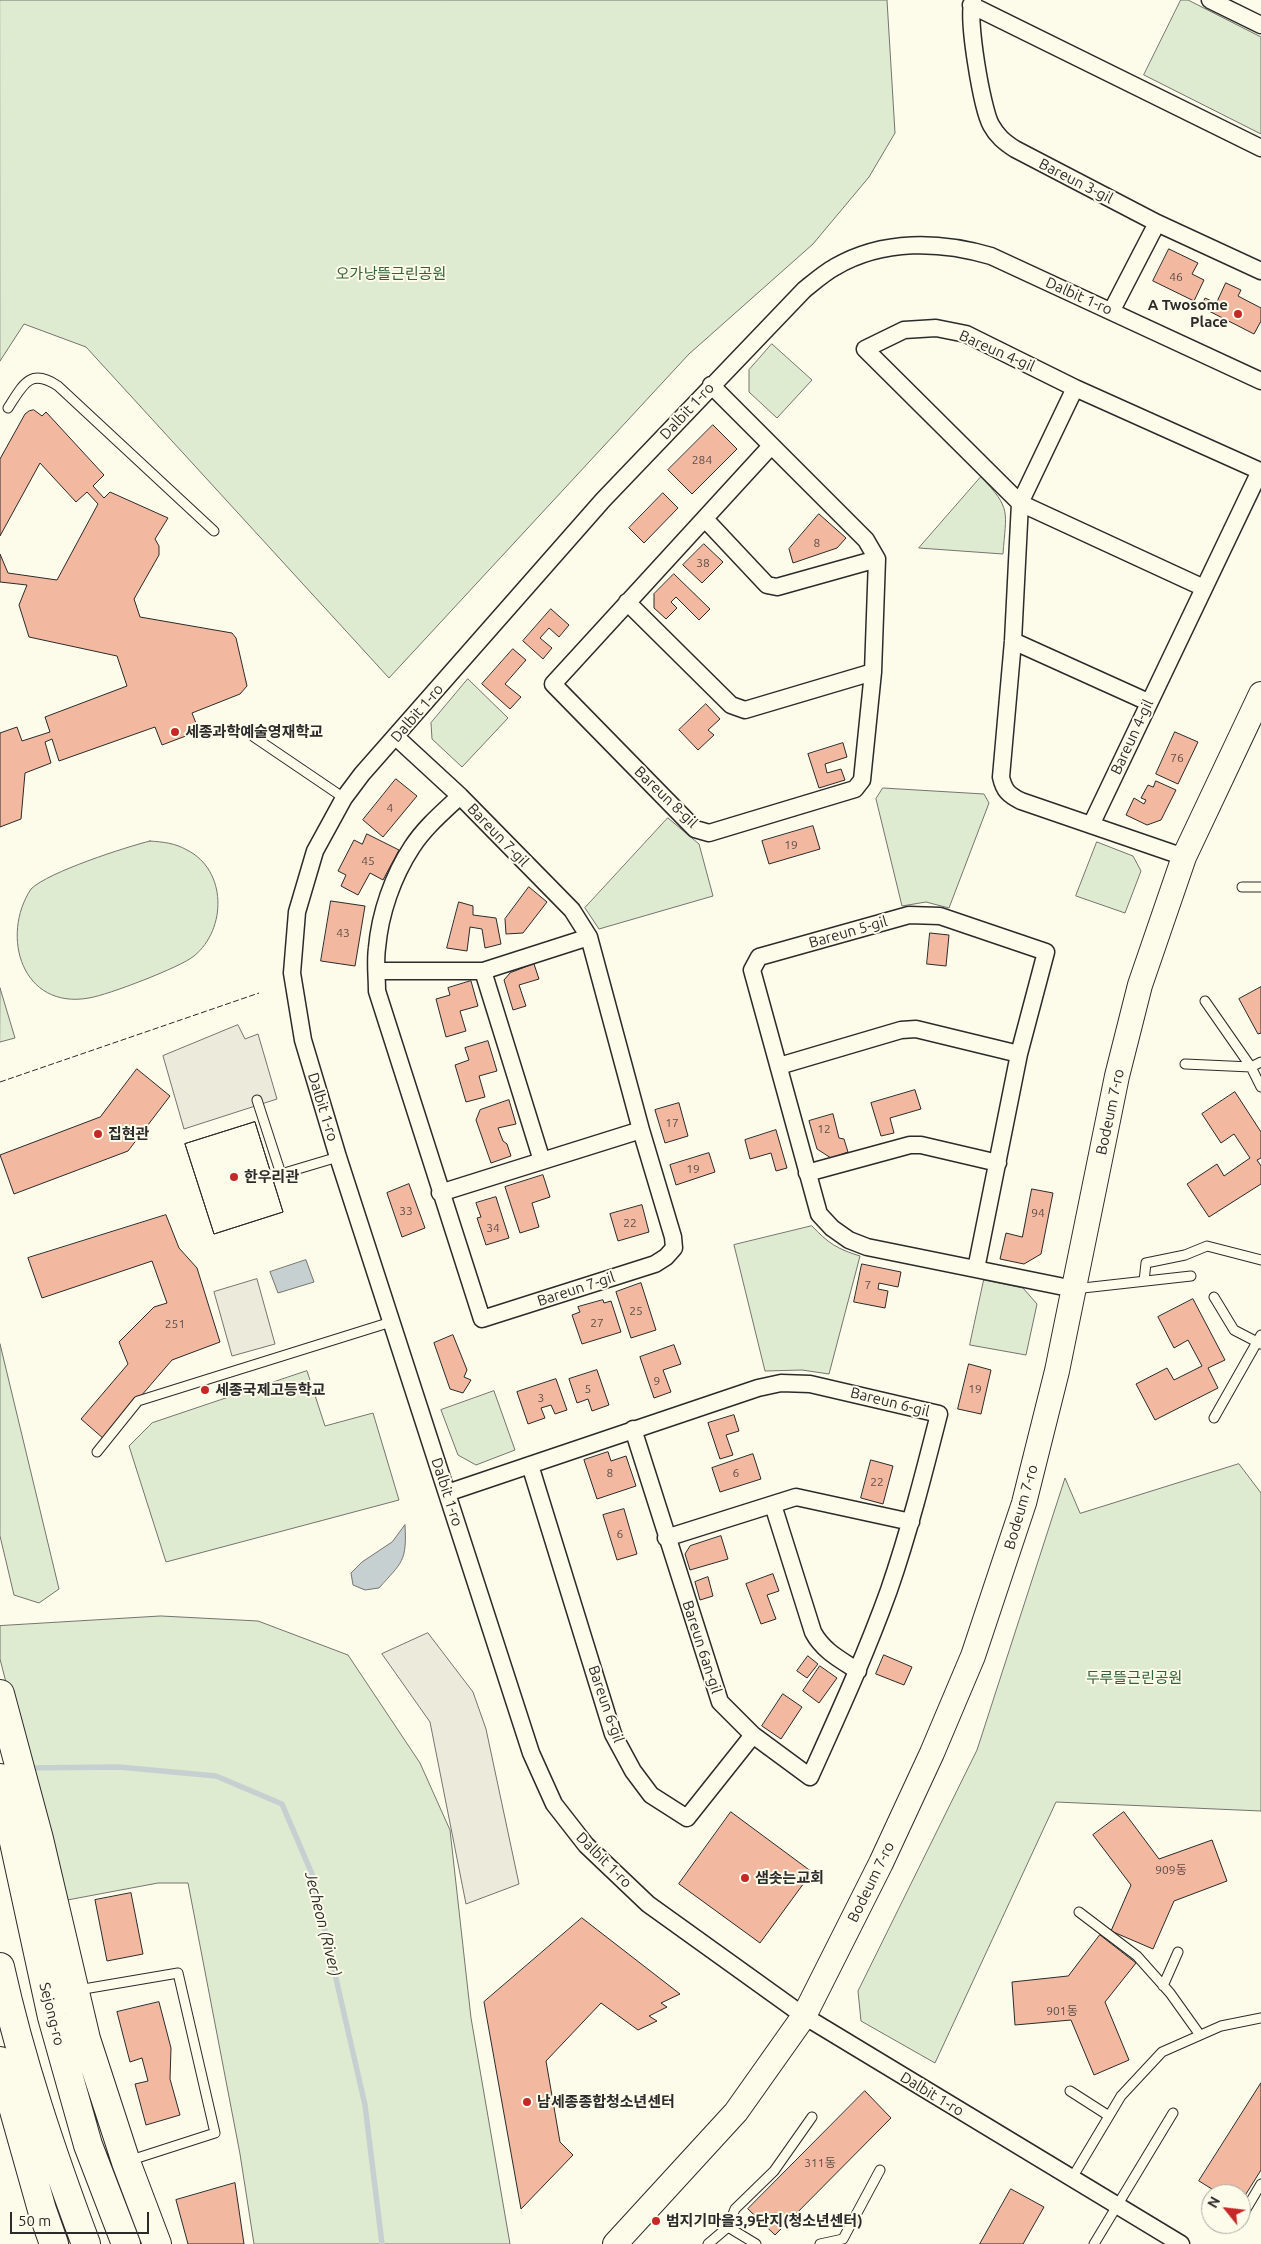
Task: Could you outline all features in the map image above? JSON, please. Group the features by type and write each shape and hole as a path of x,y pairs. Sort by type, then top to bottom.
{"highway":[{"path":"0,1694 26,1841 75,1991 86,2039 126,2162 157,2244"},
{"name":"Sejong-ro","path":"0,1778 26,1841 52,2017 88,2145 126,2244"},
{"path":"0,1967 17,2040 52,2154 86,2244"},
{"path":"0,2061 42,2210 54,2244"}],"street":[{"path":"1210,0 1261,25"},
{"path":"972,2 1261,148"},
{"name":"Bareun 3-gil","path":"972,2 970,26 990,123 999,138 1015,150 1158,223 1261,271"},
{"path":"1112,310 1158,223"},
{"name":"Dalbit 1-ro","path":"1181,2244 804,2016 648,1904 586,1845 554,1804 531,1753 338,1157 303,1040 292,973 297,912 315,851 344,798 362,774 603,500 804,290 836,267 877,250 906,245 937,245 968,249 991,256 1112,310 1261,381"},
{"name":"Bareun 4-gil","path":"1020,503 864,349 904,330 936,328 966,334 1075,388 1260,471 1090,825"},
{"path":"705,519 767,585 777,587 877,559 866,540 711,386"},
{"path":"1075,388 1020,503 1013,640 1001,777 1003,788 1010,796 1021,801 1184,857"},
{"name":"Bareun 8-gil","path":"771,446 554,684 695,829 709,833 855,789 862,780 873,672 877,559"},
{"path":"1020,503 1204,588"},
{"path":"627,602 731,705 745,710 873,672"},
{"path":"1013,640 1148,702"},
{"name":"Bodeum 7-ro","path":"615,2244 736,2112 804,2016 881,1863 932,1753 973,1656 1024,1503 1057,1371 1117,1076 1137,994 1184,857 1261,694"},
{"path":"396,737 460,796"},
{"name":"Bareun 7-gil","path":"460,796 572,910 589,937 641,1130 673,1237 674,1248 655,1264 482,1319 440,1193 377,991 376,950 382,916 396,876 412,846 434,820 460,796"},
{"name":"Bareun 5-gil","path":"976,1269 1019,1054 1046,952 940,916 925,914 909,915 760,957 752,970 819,1214 832,1228 849,1240 868,1247 1074,1289"},
{"path":"377,971 483,971 589,937"},
{"path":"483,971 542,1161"},
{"path":"779,1066 902,1030 916,1029 1019,1054"},
{"path":"440,1193 641,1130"},
{"path":"807,1174 910,1145 921,1144 998,1163"},
{"name":"Bareun 6-gil","path":"447,1493 633,1429 758,1388 781,1383 810,1384 939,1414 911,1522 888,1590 858,1671 810,1777"},
{"name":"Bareun 6an-gil","path":"633,1429 666,1538 720,1702 753,1735 810,1777"},
{"name":"Bareun 6-gil","path":"530,1465 613,1734 632,1771 651,1795 687,1818 753,1735"},
{"path":"666,1538 796,1497 911,1522"},
{"path":"773,1505 813,1632 819,1644 858,1671"}],"lane":[{"path":"8,408 23,384 35,377 46,378 58,386 214,531"},
{"path":"254,737 344,798"},
{"path":"1242,887 1261,887"},
{"path":"1205,1001 1251,1067 1261,1087"},
{"path":"1185,1064 1251,1067 1261,1062"},
{"path":"257,1100 281,1174 338,1157"},
{"path":"1144,1281 1146,1263 1185,1255 1207,1246 1261,1260"},
{"path":"1074,1289 1191,1276"},
{"path":"1214,1297 1234,1330 1260,1340 1214,1418"},
{"path":"97,1452 138,1401 391,1322"},
{"path":"1079,1912 1137,1956 1163,1986 1200,2035"},
{"path":"1163,1986 1178,1952"},
{"path":"75,1991 178,1973 215,2133 126,2162"},
{"path":"1072,2178 1121,2096 1162,2052 1221,2026 1261,2018"},
{"path":"1070,2091 1109,2116"},
{"path":"1094,2244 1173,2113"},
{"path":"708,2244 728,2227 735,2209 774,2172 812,2117"},
{"path":"820,2244 843,2239 880,2170"},
{"path":"1251,2200 1261,2184"},
{"path":"728,2227 756,2244"}],"green space":[{"name":"오가낭뜰근린공원","path":"0,0 887,0 895,133 869,177 813,244 689,354 389,678 86,347 24,324 0,361"},
{"path":"1181,0 1188,0 1261,37 1261,134 1144,75"},
{"path":"772,344 812,380 777,418 749,392 749,370"},
{"path":"981,477 998,496 1005,511 1003,554 919,548"},
{"path":"468,679 508,718 462,767 432,739 431,723"},
{"path":"883,788 984,794 989,803 949,908 926,902 902,906 876,799"},
{"path":"668,818 699,844 713,896 599,929 585,908"},
{"path":"150,841 169,843 187,850 200,859 210,871 218,900 217,916 205,945 187,961 112,992 89,998 66,999 47,993 33,981 23,966 18,947 18,928 22,908 31,889 53,875 70,868 106,854"},
{"path":"1097,842 1133,856 1141,871 1125,913 1076,896"},
{"path":"0,988 15,1038 0,1042"},
{"path":"812,1226 833,1245 860,1256 829,1374 802,1370 765,1371 734,1245"},
{"path":"984,1280 1023,1288 1037,1304 1026,1355 970,1345"},
{"path":"0,1344 59,1589 39,1603 14,1595 0,1536"},
{"path":"307,1371 325,1426 373,1413 399,1500 166,1562 129,1446 152,1423"},
{"path":"494,1391 515,1450 476,1465 458,1455 441,1410"},
{"name":"두루뜰근린공원","path":"1239,1464 1261,1493 1261,1811 1056,1802 935,2063 861,2021 858,1991 977,1750 1065,1478 1080,1513"},
{"path":"161,1616 258,1621 348,1655 420,1763 450,1830 471,2018 510,2244 254,2244 240,2154 188,1883 158,1883 62,1901 0,1659 0,1626"}],"shaded area":[{"path":"238,1025 245,1039 258,1034 277,1099 184,1129 163,1056"},
{"path":"306,1260 314,1282 278,1293 270,1272"},
{"path":"257,1279 275,1344 232,1356 214,1292"},
{"path":"405,1525 404,1554 393,1572 379,1588 365,1590 353,1585 351,1573 362,1562 392,1542"},
{"path":"428,1633 473,1692 486,1729 519,1884 466,1904 430,1722 382,1654"}],"building":[{"path":"1169,249 1198,263 1192,274 1204,280 1194,301 1153,281"},
{"path":"1226,283 1241,290 1238,296 1261,308 1261,321 1254,334 1201,307 1205,298 1216,303"},
{"path":"34,410 42,416 46,412 104,475 93,486 104,498 110,492 168,518 155,539 159,546 159,555 134,599 140,617 232,633 236,638 247,686 240,694 192,713 199,731 162,745 155,727 59,761 52,739 45,742 51,763 25,773 21,819 0,827 0,733 17,727 22,741 50,732 45,717 127,686 117,656 29,637 19,605 27,585 0,582 0,554 8,573 57,580 98,504 87,492 76,502 40,463 0,536 0,459 25,414"},
{"path":"713,425 737,449 692,494 668,470"},
{"path":"663,493 678,508 644,543 629,528"},
{"path":"819,514 846,538 837,548 793,563 789,549"},
{"path":"704,544 723,562 702,583 683,565"},
{"path":"674,574 710,609 699,620 676,597 671,602 677,608 666,619 654,608 654,594"},
{"path":"551,609 569,625 559,637 549,628 540,638 552,648 543,659 523,641"},
{"path":"513,649 526,660 505,684 521,697 510,709 482,684"},
{"path":"706,704 720,719 708,730 714,735 698,750 679,730"},
{"path":"1175,732 1198,742 1178,784 1156,774"},
{"path":"843,743 847,757 825,764 827,773 841,769 845,780 819,788 808,754"},
{"path":"396,779 417,796 383,837 363,820"},
{"path":"1156,781 1176,790 1161,820 1147,825 1126,815 1134,798 1144,804 1146,800 1141,798 1148,785 1153,787"},
{"path":"813,826 820,849 769,864 762,841"},
{"path":"367,834 399,850 383,880 370,873 358,895 341,886 346,875 338,871 354,840 362,844"},
{"path":"529,887 547,902 523,933 506,934 505,919"},
{"path":"331,901 365,906 355,966 321,961"},
{"path":"459,902 473,906 473,915 496,918 501,944 485,948 482,929 470,927 467,951 447,948"},
{"path":"930,933 949,935 946,966 927,964"},
{"path":"534,964 539,979 519,985 526,1006 513,1010 504,980 510,973"},
{"path":"471,981 478,1006 460,1011 466,1031 446,1037 436,999 450,995 448,988"},
{"path":"1261,987 1261,1033 1258,1034 1239,999"},
{"path":"488,1041 497,1071 479,1076 485,1097 466,1102 455,1065 469,1060 465,1048"},
{"name":"집현관","path":"137,1069 170,1096 128,1151 14,1194 0,1155 100,1117"},
{"path":"915,1090 921,1109 890,1118 894,1133 881,1136 871,1103"},
{"path":"1235,1092 1261,1132 1261,1158 1257,1160 1261,1166 1261,1184 1209,1217 1187,1184 1217,1164 1224,1176 1250,1158 1234,1134 1221,1143 1202,1114"},
{"path":"509,1100 516,1124 498,1128 511,1156 491,1163 476,1120 480,1110"},
{"path":"679,1103 688,1136 665,1143 655,1110"},
{"path":"833,1114 839,1138 844,1139 848,1152 831,1158 817,1149 809,1121"},
{"name":"한우리관","path":"255,1122 283,1212 214,1234 185,1144"},
{"name":"한우리관","path":"255,1122 283,1212 214,1234 185,1144"},
{"path":"776,1130 787,1168 776,1171 771,1153 750,1159 745,1140"},
{"path":"709,1153 715,1172 676,1185 670,1165"},
{"path":"543,1175 550,1197 532,1203 539,1227 520,1233 505,1187"},
{"path":"409,1184 425,1228 402,1237 387,1193"},
{"path":"1032,1189 1053,1193 1041,1254 1024,1264 1000,1259 1006,1233 1022,1237"},
{"path":"496,1197 509,1238 486,1245 477,1218 481,1217 476,1203"},
{"path":"642,1205 649,1232 618,1241 610,1214"},
{"name":"세종국제고등학교","path":"166,1215 179,1248 197,1268 220,1342 172,1360 104,1439 81,1419 128,1364 119,1342 154,1307 167,1303 152,1261 42,1298 28,1258"},
{"path":"862,1264 901,1272 898,1287 879,1283 878,1289 888,1291 885,1308 854,1302"},
{"path":"641,1283 656,1330 631,1338 616,1292"},
{"path":"1193,1299 1225,1360 1208,1368 1218,1388 1155,1420 1136,1384 1167,1368 1174,1380 1202,1366 1188,1340 1174,1348 1158,1317"},
{"path":"603,1300 604,1303 611,1301 621,1332 582,1344 572,1315 580,1312 578,1307"},
{"path":"453,1335 467,1370 464,1377 471,1380 463,1393 450,1389 434,1343"},
{"path":"674,1345 681,1364 663,1370 671,1392 654,1398 640,1357"},
{"path":"969,1364 991,1370 981,1414 958,1409"},
{"path":"597,1370 609,1405 592,1411 588,1399 577,1403 569,1379"},
{"path":"556,1379 567,1410 555,1414 551,1405 541,1408 545,1418 528,1424 517,1392"},
{"path":"734,1415 739,1431 726,1435 733,1455 720,1459 708,1423"},
{"path":"608,1452 611,1461 626,1456 636,1486 597,1499 584,1460"},
{"path":"753,1454 761,1479 720,1492 712,1468"},
{"path":"871,1460 893,1466 883,1504 861,1498"},
{"path":"624,1509 637,1554 617,1560 603,1515"},
{"path":"721,1536 728,1559 690,1570 685,1554 690,1546"},
{"path":"773,1574 779,1591 767,1595 776,1619 761,1624 746,1584"},
{"path":"708,1577 713,1596 700,1600 695,1582"},
{"path":"884,1655 912,1667 904,1685 876,1674"},
{"path":"808,1656 818,1664 807,1678 797,1671"},
{"path":"820,1666 837,1678 819,1703 803,1691"},
{"path":"783,1694 802,1707 781,1739 762,1726"},
{"name":"샘솟는교회","path":"731,1812 812,1872 760,1943 679,1884"},
{"path":"1124,1812 1159,1859 1212,1840 1227,1881 1174,1901 1153,1949 1111,1931 1131,1885 1093,1835"},
{"path":"131,1893 143,1954 107,1961 95,1900"},
{"name":"남세종종합청소년센터","path":"582,1918 680,1994 661,2003 667,2007 649,2016 657,2021 638,2030 601,2003 546,2061 560,2142 573,2155 521,2209 484,2002"},
{"path":"1100,1935 1136,1963 1105,2002 1129,2060 1094,2075 1071,2020 1015,2025 1012,1982 1068,1976"},
{"path":"159,2002 171,2048 170,2079 180,2115 146,2125 135,2084 148,2081 142,2058 130,2062 117,2012"},
{"path":"1261,2083 1261,2170 1251,2186 1251,2184 1204,2184 1199,2181"},
{"path":"865,2091 891,2118 775,2235 748,2209"},
{"path":"235,2183 244,2244 188,2244 176,2200"},
{"path":"1011,2189 1044,2207 1023,2244 980,2244"}],"waterway":[{"name":"Jecheon (River)","path":"27,1768 119,1767 216,1776 282,1804 312,1874 365,2105 382,2244"}],"fence":[{"path":"0,1082 259,993"}],"place":[{"name":"A Twosome Place","path":"1238,314"},
{"name":"세종과학예술영재학교","path":"175,732"},
{"name":"집현관","path":"98,1134"},
{"name":"한우리관","path":"234,1177"},
{"name":"세종국제고등학교","path":"205,1390"},
{"name":"샘솟는교회","path":"745,1878"},
{"name":"남세종종합청소년센터","path":"527,2102"},
{"name":"범지기마을3,9단지(청소년센터)","path":"656,2221"}]}
